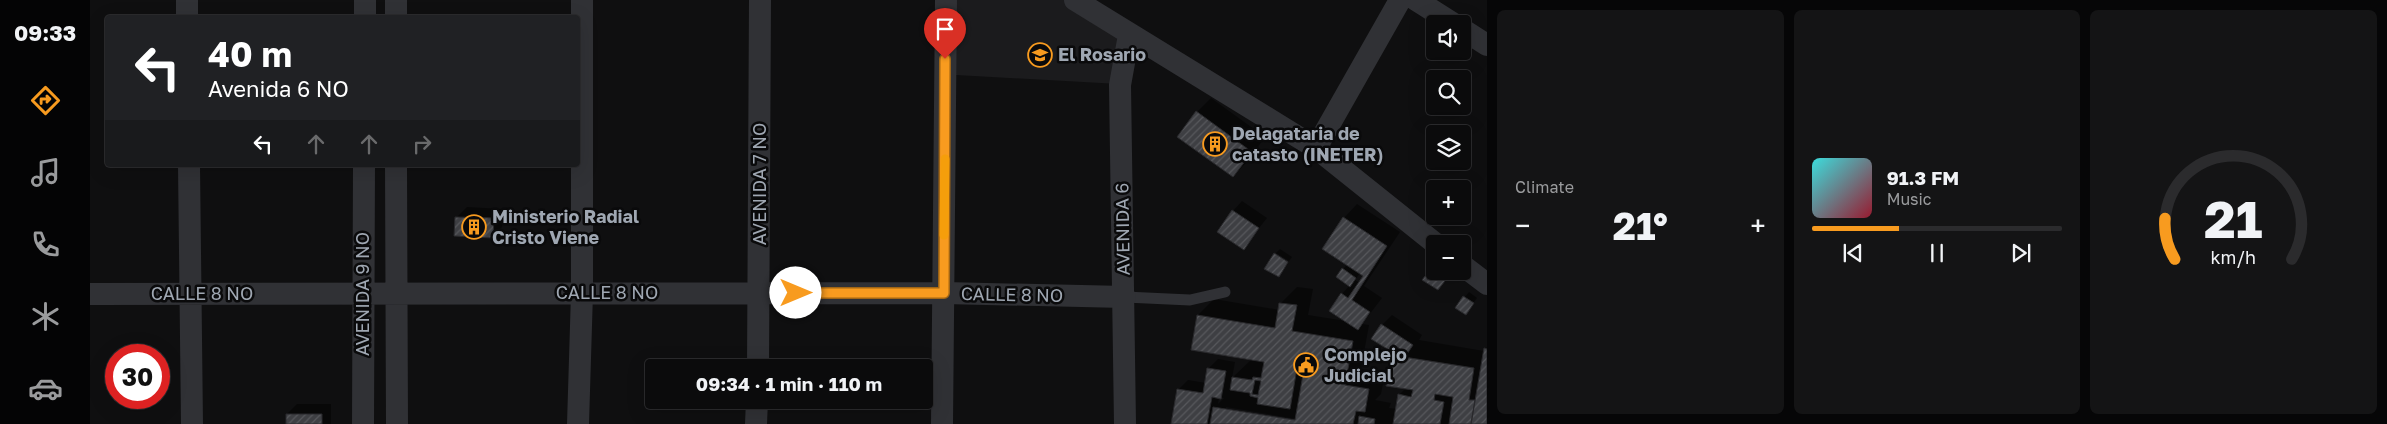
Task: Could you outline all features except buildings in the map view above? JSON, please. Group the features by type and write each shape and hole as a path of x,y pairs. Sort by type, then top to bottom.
{"street":[{"path":"187,0 187,15"},
{"path":"365,0 365,15"},
{"path":"396,0 396,15"},
{"path":"578,424 582,293 582,0"},
{"name":"AVENIDA 7 NO","path":"758,359 760,0"},
{"path":"942,424 946,0"},
{"path":"1075,0 1129,35 1316,148 1426,236"},
{"path":"1316,148 1400,0"},
{"path":"1416,0 1440,15"},
{"path":"1471,34 1487,44"},
{"name":"AVENIDA 6","path":"1125,424 1120,84 1129,35"},
{"path":"189,167 192,424"},
{"name":"AVENIDA 9 NO","path":"363,424 364,167"},
{"name":"AVENIDA 9 NO","path":"396,167 397,424"},
{"path":"1471,272 1487,284"},
{"name":"CALLE 8 NO","path":"90,294 944,293 1124,298"},
{"path":"756,424 757,409"}],"lane":[{"path":"1124,298 1190,300 1225,292"}],"shaded area":[{"name":"El Rosario","path":"955,0 1064,0 1129,35 1119,84 956,75"}],"slow traffic":[{"path":"944,235 945,159"}],"place":[{"name":"El Rosario","path":"1040,55"},
{"name":"Delagataria de catasto (INETER)","path":"1215,144"},
{"name":"Ministerio Radial Cristo Viene","path":"474,227"},
{"name":"Complejo Judicial","path":"1306,365"}],"route":[{"path":"796,293 944,293 945,59"}]}
